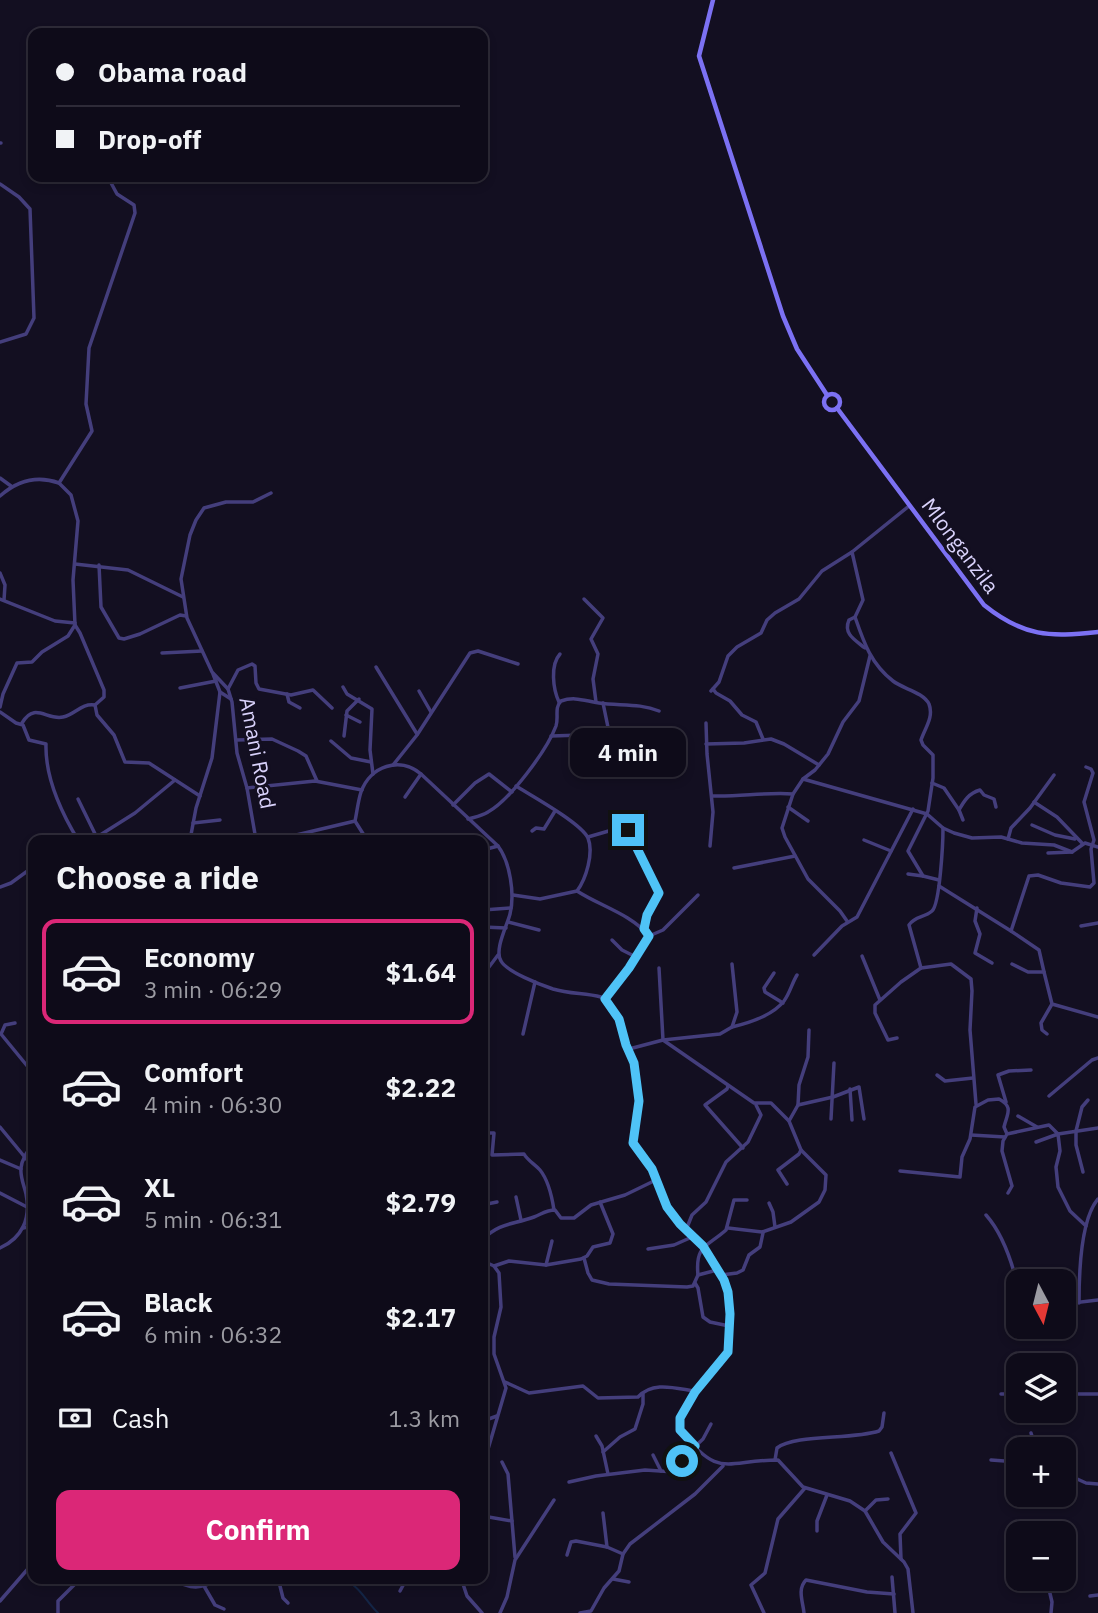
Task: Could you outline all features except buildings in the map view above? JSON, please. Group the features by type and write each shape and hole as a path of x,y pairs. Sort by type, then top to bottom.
{"street":[{"path":"713,0 699,54 783,316 797,349 827,395"},
{"path":"59,483 92,431 86,404 89,348 135,214 134,205 117,194 111,182"},
{"path":"0,184 19,197 30,209 34,318 26,334 0,342"},
{"path":"832,393 839,397 837,408 825,408 823,402 827,395 832,393"},
{"name":"Mlonganzila","path":"837,408 984,605 1022,630 1061,636 1098,632"},
{"path":"0,478 11,486"},
{"path":"0,496 11,486 29,480 59,483 71,495 77,518 73,580 75,624 104,690 104,697 95,705 85,705 62,717 37,712 26,716 21,724"},
{"name":"Amani Road","path":"255,835 247,788 237,753 235,712 228,690 212,672 186,615 181,585 183,562 190,536 201,511 221,503 253,502 271,493"},
{"path":"763,739 756,722 742,715 730,701 712,690 719,682 728,656 737,647 761,633 767,620 775,613 799,599 822,571 852,552 909,506"},
{"path":"852,552 863,600 855,617 849,620 847,630 850,637 866,648"},
{"path":"75,564 128,570 183,597"},
{"path":"99,565 102,610 119,638 129,638 180,615 186,615"},
{"path":"0,573 5,584 2,600 55,621 75,624"},
{"path":"584,598 603,618 591,639 598,654 593,679 596,702"},
{"path":"855,617 870,656 896,684 920,695 928,702 930,720 921,741 933,755 932,783 927,814 908,852 923,876"},
{"path":"0,707 17,663 32,662 42,652 68,636 75,624"},
{"path":"162,653 202,651"},
{"path":"393,765 417,735 467,657 473,652 519,664"},
{"path":"468,819 490,812 512,792 551,736 557,723 559,702 555,691 554,664 560,654"},
{"path":"847,921 810,882 783,832 793,794 803,779 831,750 843,722 859,701 870,656"},
{"path":"228,690 238,670 251,664 255,666 259,689 298,695 313,691 332,708"},
{"path":"376,667 417,735"},
{"path":"191,835 212,758 220,692 212,672"},
{"path":"180,688 216,681"},
{"path":"343,687 347,694 372,709 373,774"},
{"path":"419,691 431,712"},
{"path":"220,692 231,699"},
{"path":"287,694 289,702 300,708"},
{"path":"559,702 574,698 636,705 659,711"},
{"path":"344,736 348,710 359,699"},
{"path":"603,703 616,766"},
{"path":"95,705 97,715 114,735 125,762 149,763 200,796"},
{"path":"0,712 21,724 29,740 46,744 53,792 75,835"},
{"path":"346,715 359,722"},
{"path":"706,723 712,796 713,828 710,846"},
{"path":"551,736 582,735 591,757 616,766 644,770 662,763"},
{"path":"637,736 638,752 644,770"},
{"path":"236,740 272,739 298,751 306,756 317,781"},
{"path":"706,744 774,740 819,765"},
{"path":"331,741 351,758 371,762"},
{"path":"365,835 355,821 362,790 373,774 393,765 406,764 421,774 486,835"},
{"path":"1086,767 1093,773 1084,802 1096,843"},
{"path":"405,797 421,774"},
{"path":"453,805 475,783 489,774 512,792"},
{"path":"1008,839 1011,828 1054,775"},
{"path":"803,779 913,809 927,814 943,828 972,838 1001,837 1032,844 1054,845 1072,852"},
{"path":"104,835 175,780"},
{"path":"247,788 317,781 362,790"},
{"path":"932,783 944,788 963,820"},
{"path":"516,786 555,811 587,837 590,847 588,860 577,891"},
{"path":"958,810 966,797 979,790 994,799 996,807"},
{"path":"712,796 740,796 763,792 793,794"},
{"path":"78,799 96,835"},
{"path":"1034,802 1057,817 1079,841"},
{"path":"788,807 808,821"},
{"path":"814,955 847,921 857,917 913,809"},
{"path":"532,831 537,828 544,829 555,811"},
{"path":"193,823 220,820"},
{"path":"296,835 355,821"},
{"path":"1032,825 1055,835 1096,843"},
{"path":"587,837 619,828 628,830 659,893 647,915 644,929"},
{"path":"921,968 909,925 913,919 935,909 939,901 943,828"},
{"path":"488,837 498,846 505,859 513,895 498,955 488,968"},
{"path":"864,840 891,851"},
{"path":"1072,852 1079,841"},
{"path":"1012,931 1029,876 1038,875 1061,883 1093,886 1091,849 1096,843"},
{"path":"488,849 498,846"},
{"path":"1048,853 1072,852"},
{"path":"734,868 795,856"},
{"path":"0,887 28,871"},
{"path":"908,874 939,880"},
{"path":"939,886 1039,950 1052,1004 1041,1023 1042,1030 1047,1034"},
{"path":"513,895 540,899 577,891 644,929 649,936"},
{"path":"605,999 649,936 663,930 698,895"},
{"path":"488,910 511,908"},
{"path":"977,908 975,921 980,934 975,952 992,963"},
{"path":"508,922 539,930"},
{"path":"1081,926 1098,923"},
{"path":"488,927 506,928"},
{"path":"612,940 622,950 636,957"},
{"path":"498,955 505,966 535,982 568,993 605,999 619,1019 634,1063 638,1089 633,1143 658,1179 667,1207 685,1230 703,1246 728,1292 728,1352 695,1392 679,1422 680,1430 707,1458 723,1466 780,1461 805,1488 855,1503 865,1511 883,1542 901,1559 909,1573 913,1613"},
{"path":"862,956 880,1000"},
{"path":"732,964 737,1012 732,1027"},
{"path":"897,1038 888,1040 875,1013 875,1005 880,1000 921,968 951,964 971,979 970,1030 976,1104 971,1135 962,1157 960,1177 900,1171"},
{"path":"1012,964 1028,972 1044,972"},
{"path":"659,968 663,1040"},
{"path":"774,973 764,988 765,992 783,1003"},
{"path":"629,1049 663,1040 720,1034 768,1013 783,1003 797,975"},
{"path":"523,1034 535,982"},
{"path":"1052,1004 1098,1017"},
{"path":"15,1023 5,1025 1,1034 28,1066"},
{"path":"789,1121 798,1105 799,1085 810,1051 809,1030"},
{"path":"663,1040 756,1104 761,1115 743,1148 726,1162 705,1205 692,1215 685,1230"},
{"path":"1049,1096 1098,1058"},
{"path":"831,1119 834,1063"},
{"path":"1008,1193 1012,1186 1002,1151 1006,1136 1004,1127 1010,1111 999,1074 1031,1070"},
{"path":"937,1075 945,1081 973,1078"},
{"path":"728,1086 705,1105 743,1148"},
{"path":"798,1105 860,1088 864,1119"},
{"path":"850,1089 852,1120"},
{"path":"976,1104 994,1098 1006,1104"},
{"path":"1083,1172 1077,1151 1076,1131 1082,1107 1088,1100"},
{"path":"584,1258 588,1273 592,1280 597,1282 692,1286 698,1275 698,1255 703,1246 728,1228 765,1231 791,1222 818,1203 825,1190 826,1175 801,1150 789,1121 771,1103 756,1104"},
{"path":"1018,1116 1037,1127"},
{"path":"971,1135 1006,1136 1050,1125 1058,1134 1058,1187 1070,1211 1086,1226"},
{"path":"0,1127 28,1161"},
{"path":"1036,1142 1058,1134 1098,1128"},
{"path":"488,1133 494,1133 492,1155 522,1153 528,1162 540,1169 547,1181 554,1210 561,1219 572,1218 591,1205 625,1195 658,1179"},
{"path":"788,1184 778,1170 801,1150"},
{"path":"0,1248 16,1240 23,1228 27,1207 21,1168 28,1151"},
{"path":"0,1160 21,1168"},
{"path":"0,1193 27,1207"},
{"path":"516,1197 521,1220"},
{"path":"1079,1303 1086,1226 1098,1199"},
{"path":"728,1228 734,1200 747,1200"},
{"path":"488,1204 497,1202"},
{"path":"495,1266 509,1261 546,1265 584,1258 593,1247 608,1244 613,1240 610,1223 600,1202"},
{"path":"769,1203 774,1212 775,1227"},
{"path":"488,1235 499,1226 554,1210"},
{"path":"986,1215 994,1224 1007,1250 1013,1269"},
{"path":"23,1228 28,1227"},
{"path":"698,1275 737,1273 743,1270 749,1255 760,1247 765,1231"},
{"path":"648,1249 674,1245 692,1237"},
{"path":"546,1265 552,1241"},
{"path":"488,1263 495,1266 499,1273 501,1307 494,1337 494,1354 505,1382 505,1395 488,1454"},
{"path":"695,1283 704,1317 709,1322 729,1326"},
{"path":"1076,1303 1098,1300"},
{"path":"505,1382 529,1393 582,1386 598,1398 637,1398 648,1388 667,1387 695,1392"},
{"path":"603,1452 620,1437 635,1429 643,1404 643,1392"},
{"path":"1001,1394 1006,1394"},
{"path":"1076,1394 1098,1394"},
{"path":"775,1460 778,1448 792,1440 847,1438 879,1432 883,1427 884,1413"},
{"path":"488,1419 497,1416"},
{"path":"569,1482 645,1470 677,1471 683,1459 703,1439 711,1424"},
{"path":"1031,1433 1032,1437"},
{"path":"596,1436 608,1474"},
{"path":"891,1453 916,1509 914,1518 900,1534 901,1559"},
{"path":"653,1455 661,1471"},
{"path":"991,1460 1006,1461"},
{"path":"502,1462 508,1474 516,1560"},
{"path":"580,1613 591,1611 620,1568 623,1554 635,1540 695,1494 723,1466"},
{"path":"1076,1478 1098,1484"},
{"path":"764,1613 751,1586 765,1573 778,1519 805,1488"},
{"path":"817,1531 817,1521 827,1495"},
{"path":"865,1511 876,1500 888,1499"},
{"path":"500,1613 516,1560 554,1500"},
{"path":"603,1513 607,1547"},
{"path":"488,1517 512,1521"},
{"path":"567,1555 571,1542 607,1547 623,1554"},
{"path":"0,1601 28,1569"},
{"path":"892,1577 895,1613"},
{"path":"613,1579 629,1582"},
{"path":"804,1613 801,1589 806,1580 867,1592 894,1594"},
{"path":"58,1613 58,1601 75,1584"},
{"path":"183,1584 192,1588 209,1584"},
{"path":"280,1584 283,1598 288,1603"},
{"path":"400,1591 404,1584"},
{"path":"463,1584 467,1596 482,1613"},
{"path":"204,1586 215,1605 224,1609"},
{"path":"1049,1591 1051,1613"},
{"path":"1090,1596 1098,1595"}],"waterway":[{"path":"351,1584 378,1613"}],"route":[{"path":"628,830 659,893 647,915 644,929 649,936 605,999 619,1019 634,1063 639,1101 634,1126 634,1148 658,1179 667,1207 703,1246 724,1280 729,1298 728,1352 695,1392 680,1418 680,1430 695,1446 682,1461"}]}
